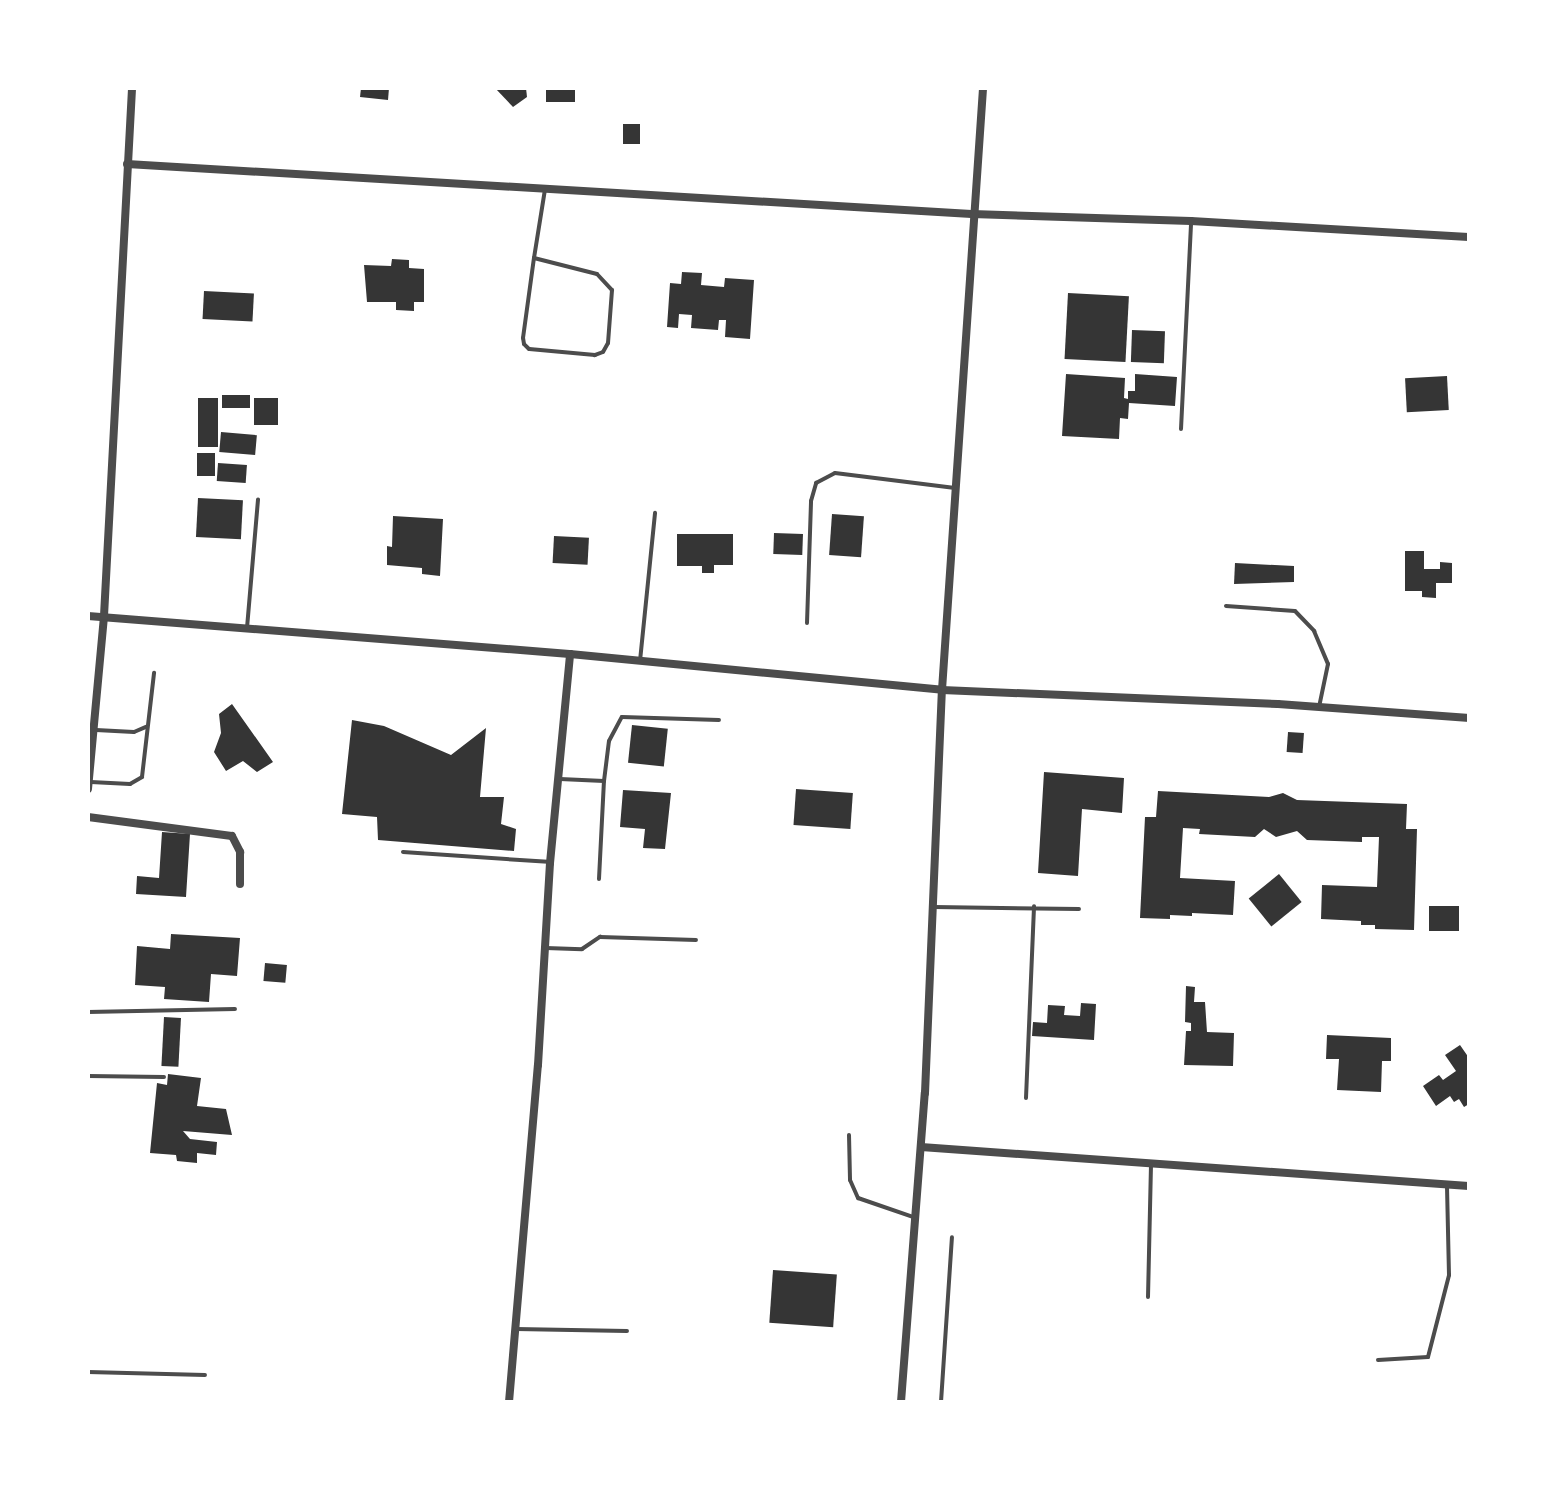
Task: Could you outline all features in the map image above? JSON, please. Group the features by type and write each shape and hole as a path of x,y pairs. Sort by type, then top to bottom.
{"street":[{"path":"88,789 104,616 132,88"},
{"path":"901,1402 921,1147 942,690 972,214 983,88"},
{"path":"127,164 972,214 1191,221 1469,237"},
{"path":"88,616 570,654 942,690 1319,707 1469,718"},
{"path":"509,1402 538,1065 543,948 570,654"},
{"path":"88,817 232,836 240,852 240,884"},
{"path":"921,1147 1469,1186"}],"lane":[{"path":"534,258 597,274 612,290 608,343 603,352 595,355 529,349 524,344 534,258 545,189"},
{"path":"1181,429 1191,221"},
{"path":"807,623 811,501 816,483 835,473 955,488"},
{"path":"247,628 258,499"},
{"path":"640,661 655,513"},
{"path":"1226,606 1295,611 1314,631 1328,664 1319,707"},
{"path":"89,782 137,781 142,777 154,673"},
{"path":"599,879 609,741 622,717 719,720"},
{"path":"93,730 134,732 147,727"},
{"path":"560,779 604,781"},
{"path":"403,852 550,863"},
{"path":"1026,1098 1034,906"},
{"path":"934,907 1079,909"},
{"path":"543,948 582,949 600,937 696,940"},
{"path":"88,1012 235,1009"},
{"path":"88,1076 164,1077"},
{"path":"849,1135 850,1180 858,1198 915,1218"},
{"path":"1148,1297 1151,1163"},
{"path":"1378,1360 1428,1357 1449,1275 1446,1184"},
{"path":"941,1402 952,1237"},
{"path":"516,1329 627,1331"},
{"path":"88,1372 205,1375"}],"building":[{"path":"361,88 389,88 388,100 360,97"},
{"path":"495,88 526,88 527,97 513,107"},
{"path":"546,88 575,88 575,102 546,102"},
{"path":"623,124 640,124 640,144 623,144"},
{"path":"392,259 409,260 409,268 424,269 424,302 414,302 414,311 396,310 396,302 367,302 364,265 391,266"},
{"path":"682,272 702,273 701,285 724,287 725,278 754,280 750,339 725,337 726,320 719,320 718,330 691,328 692,315 679,314 678,328 667,327 670,283 681,284"},
{"path":"204,291 254,294 252,322 203,319"},
{"path":"1068,293 1129,296 1125,362 1065,359"},
{"path":"1132,330 1165,331 1164,363 1131,362"},
{"path":"1066,374 1125,378 1124,398 1128,399 1128,391 1135,391 1135,374 1177,377 1175,406 1129,403 1128,419 1120,418 1119,439 1062,436"},
{"path":"1447,376 1449,410 1407,412 1405,378"},
{"path":"222,395 250,395 250,408 222,408"},
{"path":"198,398 218,398 218,447 198,447"},
{"path":"254,398 278,398 278,425 254,425"},
{"path":"221,432 257,435 255,455 219,452"},
{"path":"197,453 215,453 215,476 197,476"},
{"path":"218,463 247,465 246,483 217,481"},
{"path":"198,498 243,500 241,539 196,537"},
{"path":"832,514 864,516 861,557 829,555"},
{"path":"393,516 443,519 440,576 422,574 422,568 387,565 387,546 392,547"},
{"path":"774,533 803,534 802,555 773,554"},
{"path":"677,534 733,534 733,565 714,565 714,573 702,573 702,566 677,566"},
{"path":"554,536 589,538 588,565 553,563"},
{"path":"1405,551 1424,551 1424,569 1440,569 1440,562 1452,563 1452,583 1436,583 1436,598 1422,597 1422,591 1405,591"},
{"path":"1235,563 1294,566 1294,582 1234,584"},
{"path":"232,704 273,762 257,772 243,761 226,771 214,752 221,733 219,714"},
{"path":"352,720 384,726 451,755 486,728 480,797 504,797 501,824 516,829 514,851 378,840 377,817 342,814"},
{"path":"632,725 668,729 664,767 628,763"},
{"path":"1288,732 1304,733 1303,753 1287,752"},
{"path":"1044,772 1124,778 1122,813 1082,809 1078,876 1038,873"},
{"path":"796,789 853,793 850,829 793,825"},
{"path":"623,790 671,793 665,849 643,848 645,829 620,827"},
{"path":"1158,791 1269,797 1283,793 1297,800 1407,804 1406,829 1417,829 1414,930 1375,929 1375,925 1361,925 1361,921 1321,919 1322,885 1377,887 1379,837 1362,837 1362,842 1307,840 1297,831 1276,837 1264,829 1255,837 1199,834 1200,829 1183,828 1180,878 1235,881 1233,915 1192,913 1192,916 1170,915 1170,919 1140,918 1145,817 1156,817"},
{"path":"162,832 190,834 186,897 136,894 137,876 159,878"},
{"path":"1279,874 1302,902 1271,927 1249,899"},
{"path":"1429,906 1459,906 1459,931 1429,931"},
{"path":"171,934 240,938 237,976 211,974 209,1002 164,999 165,987 135,985 137,946 170,949"},
{"path":"265,963 287,965 285,983 263,981"},
{"path":"1186,986 1195,987 1194,1002 1205,1002 1207,1032 1234,1033 1233,1066 1184,1065 1186,1031 1191,1031 1191,1023 1185,1022"},
{"path":"1081,1003 1096,1004 1094,1040 1032,1036 1033,1022 1047,1023 1048,1005 1065,1006 1064,1015 1080,1016"},
{"path":"164,1017 181,1018 178,1067 161,1066"},
{"path":"1327,1035 1391,1038 1391,1061 1382,1061 1381,1092 1337,1090 1339,1059 1326,1059"},
{"path":"1460,1045 1469,1058 1469,1104 1464,1107 1459,1099 1454,1102 1450,1096 1436,1106 1423,1086 1439,1075 1443,1080 1456,1071 1445,1055"},
{"path":"168,1074 201,1078 197,1106 226,1109 232,1135 183,1131 190,1139 217,1142 216,1155 197,1153 197,1163 177,1161 176,1155 150,1153 157,1083 167,1085"},
{"path":"773,1270 837,1274 833,1327 769,1323"}]}
